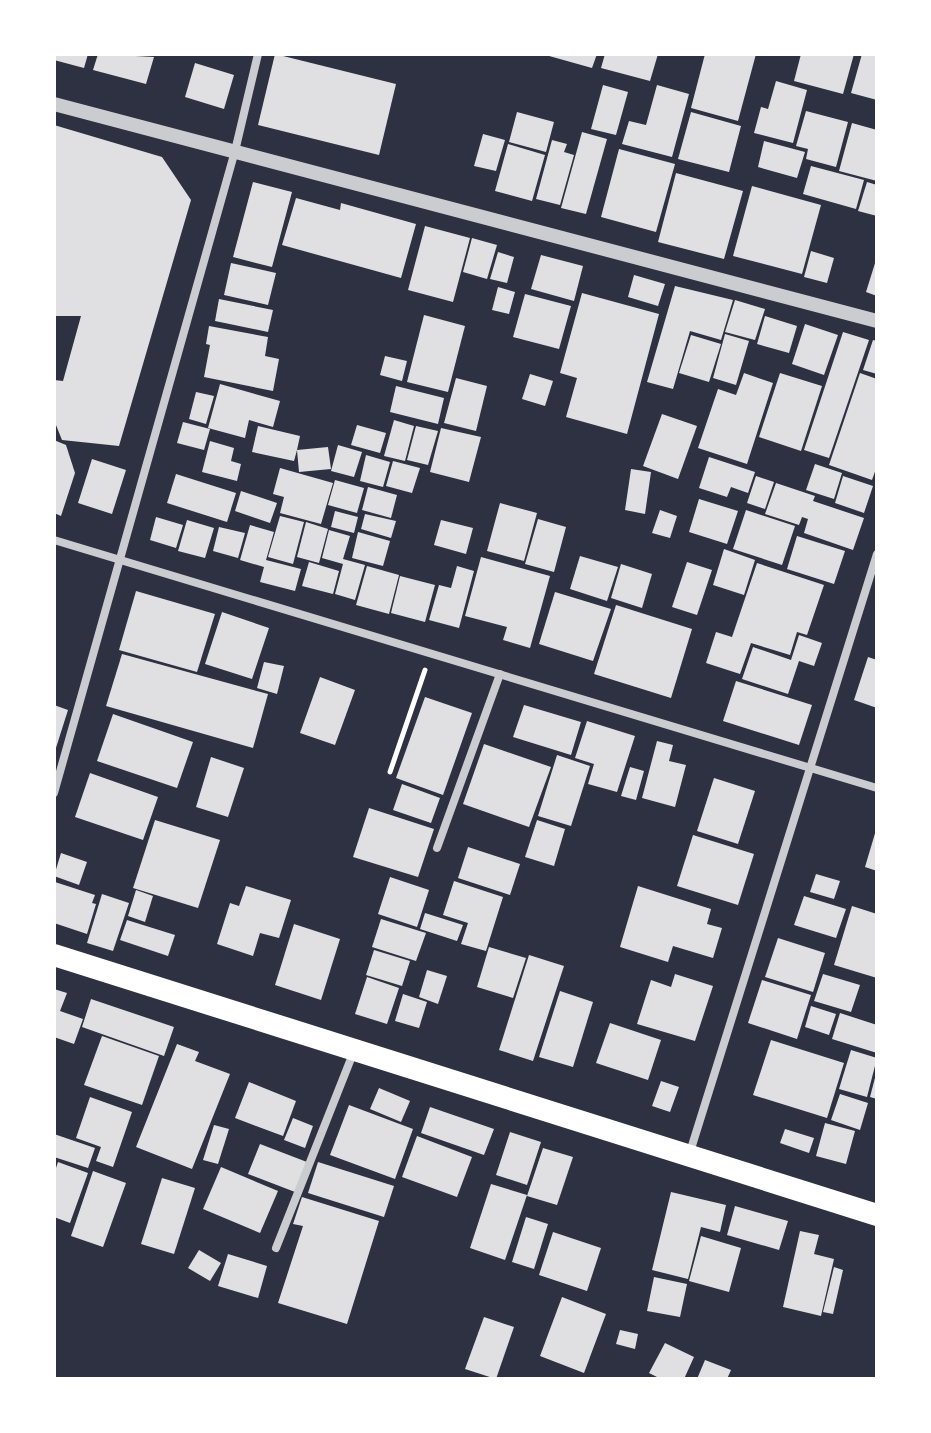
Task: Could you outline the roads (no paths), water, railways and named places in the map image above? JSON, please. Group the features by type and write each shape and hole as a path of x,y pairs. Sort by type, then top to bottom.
{"highway":[{"path":"54,955 877,1215"}],"street":[{"path":"54,793 235,151 258,54"},
{"path":"54,104 877,321"},
{"path":"54,540 877,788"},
{"path":"688,1157 877,554"},
{"path":"437,848 500,674"},
{"path":"276,1248 354,1050"}]}
